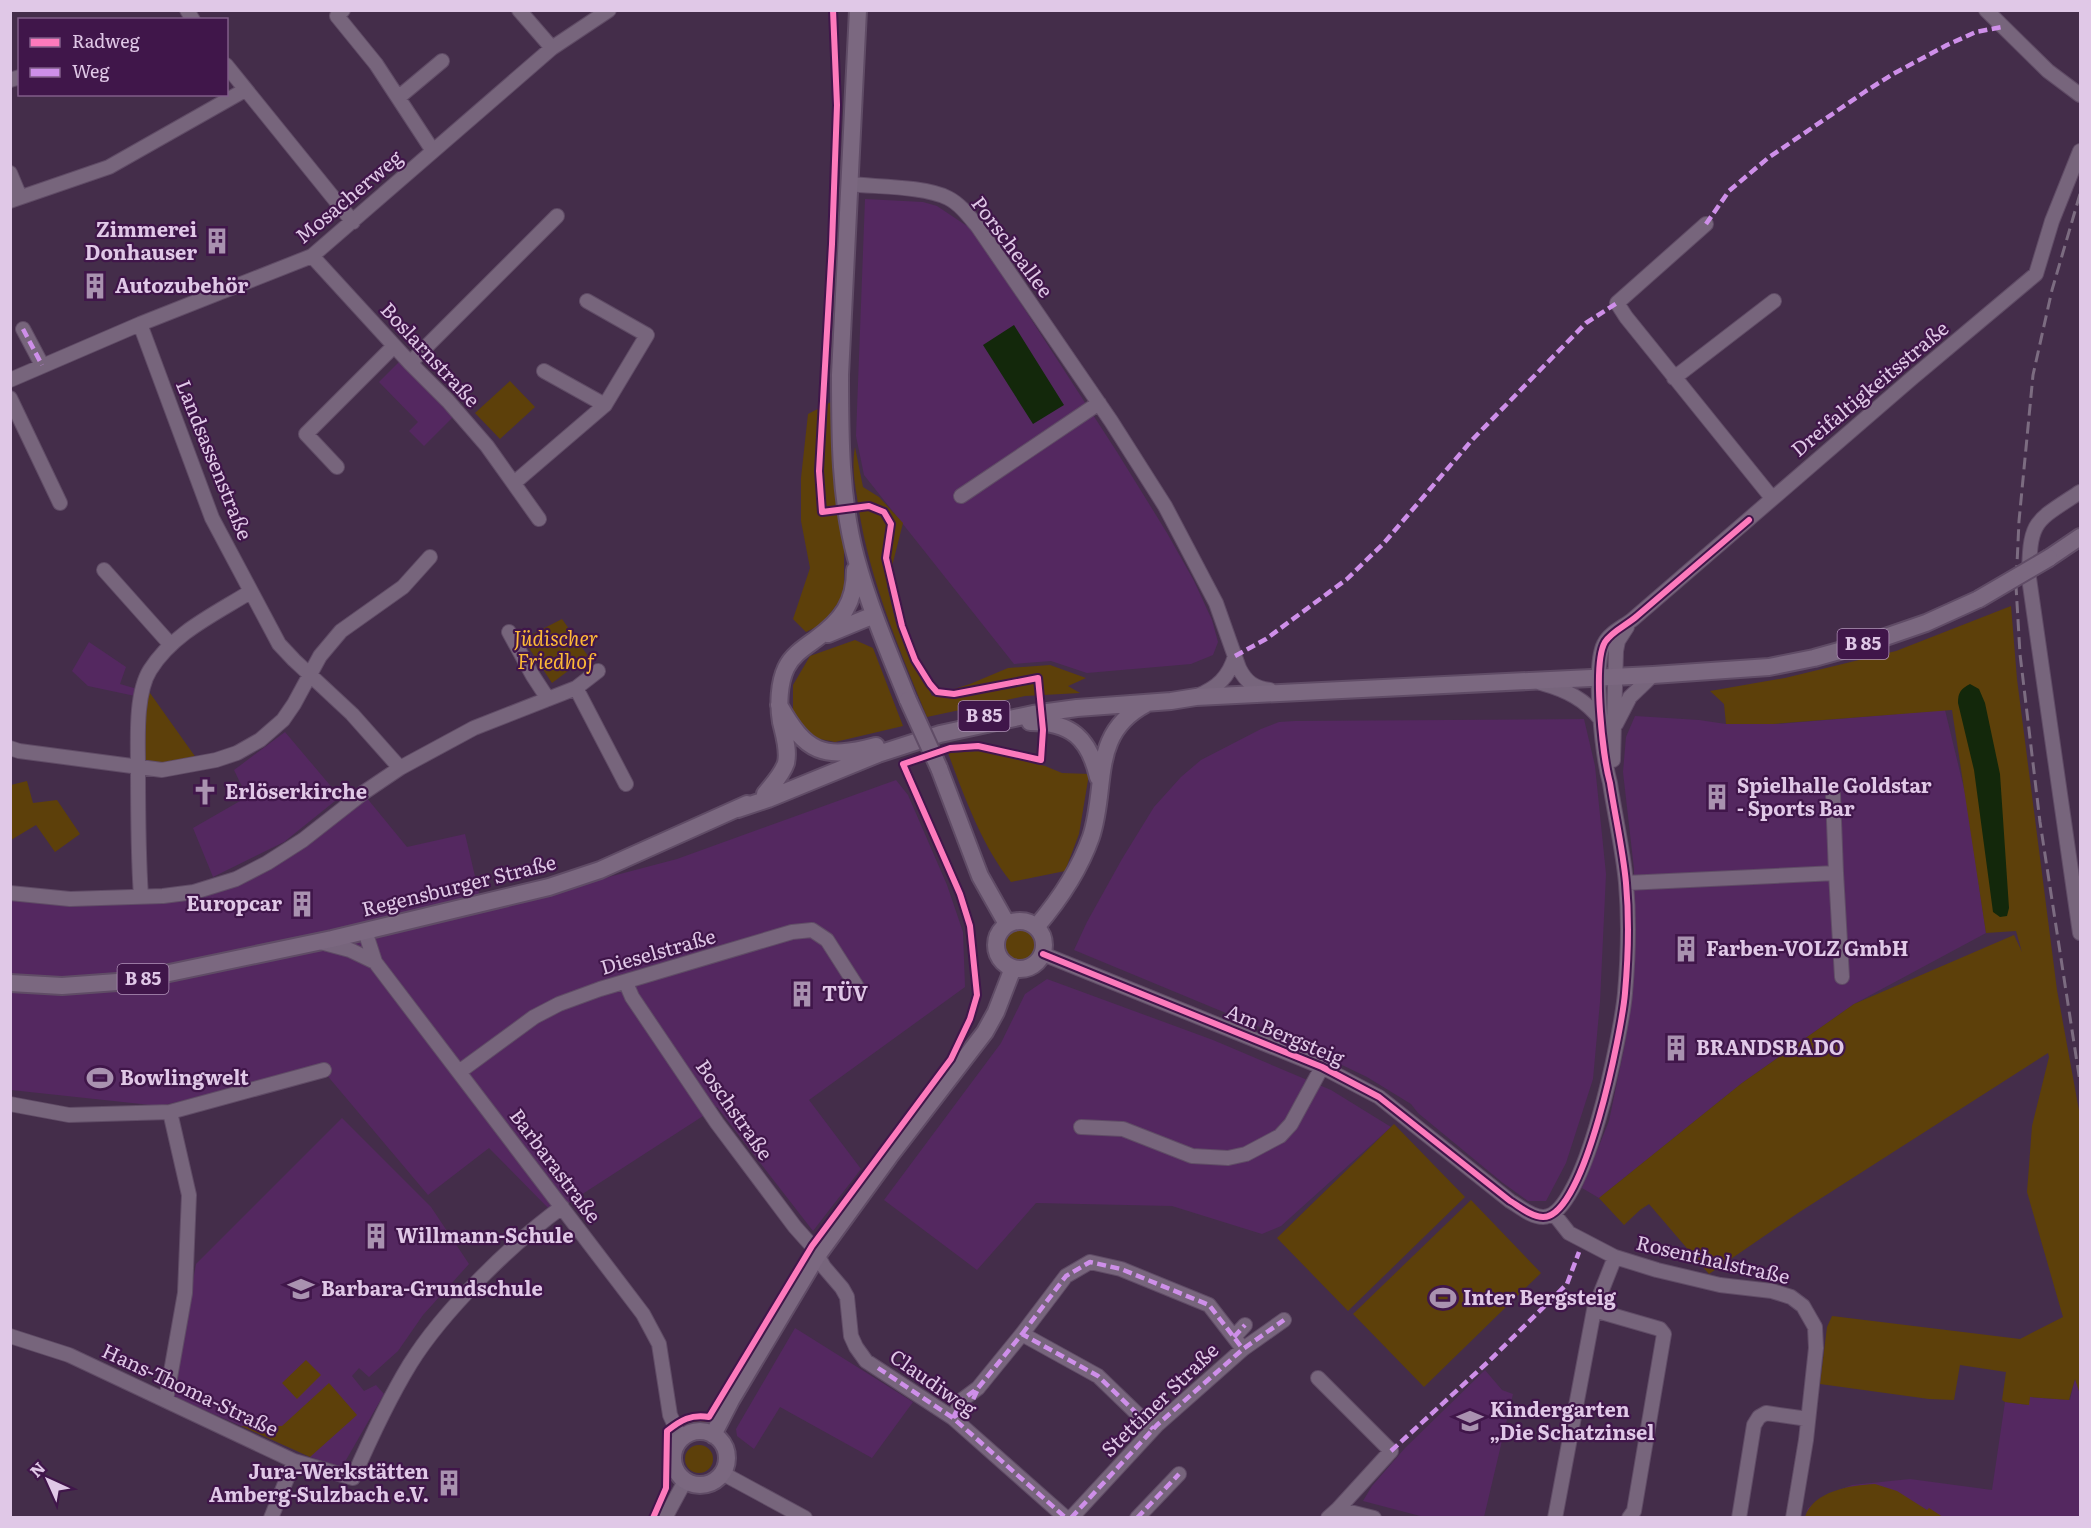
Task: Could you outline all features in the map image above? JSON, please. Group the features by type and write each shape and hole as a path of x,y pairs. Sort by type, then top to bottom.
{"main road":[{"path":"858,10 840,375 840,432 844,489 855,556 874,615 908,700 939,768 980,876 1007,924"},
{"name":"B 85","path":"893,741 1001,712 1077,701 1170,695 1193,697 1533,681 1769,667 1814,658 1868,643 1926,623 1979,600 2080,537"},
{"path":"818,638 852,601 855,556"},
{"path":"765,794 781,774 786,762 787,748 779,705 787,666 804,647 818,638 874,615"},
{"name":"B 85","path":"738,809 878,754 940,734 1077,708 1172,701 1193,697"},
{"path":"1037,926 1063,894 1082,859 1097,812 1102,763 1110,738 1130,714 1146,703"},
{"path":"779,705 798,736 818,749 848,752 893,741"},
{"path":"989,723 1037,722 1061,725 1079,737 1090,750 1100,786"},
{"name":"Regensburger Straße","path":"10,983 62,986 131,981 317,942 549,887 600,870 738,809 765,794 893,741"},
{"path":"1018,920 1037,926 1045,944 1043,954 1035,965 1027,968 1013,968 1004,963 996,949 999,933 1007,924 1018,920"},
{"path":"713,1435 731,1400 817,1256 889,1157 985,1032 996,1012 1013,968"},
{"path":"697,1432 713,1435 720,1440 727,1456 722,1473 710,1483 693,1484 686,1481 679,1476 673,1461 676,1445 681,1439 697,1432"}],"street":[{"path":"343,10 337,16 376,64 433,151"},
{"path":"519,10 552,48"},
{"name":"Mosacherweg","path":"10,380 140,324 312,256 552,48 609,10"},
{"path":"1986,10 2048,70 2080,95"},
{"path":"399,97 442,61"},
{"path":"228,68 353,222"},
{"path":"10,172 15,199 109,167 245,90"},
{"name":"Dreifaltigkeitsstraße","path":"1607,677 1600,654 1604,643 1610,636 1632,620 2036,274 2052,220 2080,151"},
{"name":"Porscheallee","path":"850,184 930,192 947,198 963,209 978,227 1140,466 1189,548 1216,603 1239,668 1250,684 1257,688 1285,693"},
{"path":"410,363 557,216"},
{"path":"1706,224 1617,303 1674,378 1772,498"},
{"name":"Boslarnstraße","path":"312,256 448,401 487,446 539,519"},
{"path":"514,483 605,405 647,335 587,301"},
{"path":"1674,378 1774,301"},
{"name":"Landsassenstraße","path":"140,324 212,518 279,644 352,714 400,768"},
{"path":"23,328 42,365"},
{"path":"337,466 306,434 394,346"},
{"path":"544,371 605,405"},
{"path":"10,398 60,503"},
{"path":"961,496 1099,404"},
{"path":"2080,492 2036,524 2031,536 2030,578 2080,933"},
{"path":"10,748 20,752 162,770 216,760 237,753 260,740 283,720 320,656 341,631 403,587 430,557"},
{"path":"104,570 170,644"},
{"path":"141,896 137,828 139,726 144,683 150,670 170,644 182,634 250,592"},
{"path":"509,632 532,676 548,699"},
{"path":"1193,697 1220,684 1232,667 1235,656"},
{"path":"10,893 70,898 194,892 247,874 303,840 363,793 400,768 474,728 576,688 598,671"},
{"path":"1613,731 1630,697 1653,675"},
{"path":"1554,1214 1566,1201 1586,1156 1605,1097 1617,1048 1625,993 1626,883 1606,769 1601,720 1607,677"},
{"path":"1607,677 1613,731 1610,783"},
{"path":"1533,681 1572,694 1593,709 1601,720"},
{"path":"576,688 626,784"},
{"path":"1833,795 1842,977"},
{"path":"1626,883 1836,873"},
{"name":"Dieselstraße","path":"459,1072 534,1017 559,1004 600,989 792,932 812,930 827,940 859,990"},
{"name":"Barbarastraße","path":"365,931 375,962 643,1314 659,1344 670,1415 681,1439"},
{"path":"317,942 350,950 375,962"},
{"name":"Am Bergsteig","path":"1043,954 1322,1067 1378,1097 1510,1201 1532,1214 1543,1217 1554,1214"},
{"name":"Boschstraße","path":"626,983 632,997 717,1123 795,1227 812,1245 817,1256"},
{"path":"1081,1126 1123,1129 1192,1156 1220,1159 1246,1154 1280,1136 1291,1124 1322,1067"},
{"path":"10,1104 69,1115 170,1112 324,1070"},
{"path":"166,1400 185,1293 189,1195 170,1112"},
{"name":"Hans-Thoma-Straße","path":"10,1336 69,1355 294,1461 353,1478 375,1427 411,1362 480,1280 562,1207"},
{"name":"Rosenthalstraße","path":"1554,1214 1569,1233 1615,1257 1720,1285 1772,1291 1791,1297 1803,1306 1815,1327 1816,1348 1793,1518"},
{"name":"Claudiweg","path":"817,1256 847,1297 851,1336 866,1360 953,1418 1066,1518"},
{"path":"1555,1518 1594,1310 1615,1257"},
{"path":"953,1418 970,1406 978,1388 1066,1276 1090,1262 1121,1269 1209,1305 1243,1349"},
{"path":"1594,1310 1660,1329 1664,1334 1634,1511 1629,1518"},
{"name":"Stettiner Straße","path":"1071,1518 1153,1429 1243,1349 1284,1320"},
{"path":"1234,1337 1245,1325"},
{"path":"1022,1334 1098,1376 1153,1429"},
{"path":"1318,1378 1391,1451 1333,1514"},
{"path":"1739,1518 1754,1425 1759,1417 1766,1413 1808,1419"},
{"path":"270,1518 294,1461"},
{"path":"722,1473 805,1518"},
{"path":"1137,1518 1179,1474"},
{"path":"665,1518 686,1481"},
{"path":"1333,1514 1374,1518"}],"shaded area":[{"path":"865,199 923,202 937,206 970,228 1117,452 1167,533 1194,581 1212,620 1218,642 1213,655 1191,664 1087,673 1051,661 1014,664 864,475 856,436"},
{"path":"1014,325 1064,405 1033,424 983,345"},
{"path":"399,362 453,417 424,446 409,431 418,422 379,382"},
{"path":"89,642 126,667 120,684 137,689 135,696 88,686 72,671"},
{"path":"1970,684 1979,689 1985,703 2000,774 2009,908 2007,916 2000,917 1993,912 1974,770 1958,703 1961,691"},
{"path":"1945,710 1966,797 1986,933 1854,1004 1742,1083 1599,1198 1582,1188 1609,1121 1625,1044 1632,992 1634,869 1623,772 1626,737 1635,716 1726,724 1777,724"},
{"path":"1584,719 1595,766 1606,874 1600,1002 1593,1079 1566,1163 1546,1201 1528,1201 1418,1113 1411,1104 1367,1077 1279,1035 1074,950 1122,859 1154,807 1181,777 1201,760 1261,729 1279,722 1295,721"},
{"path":"285,732 340,797 284,842 213,877 193,828 247,797 234,770"},
{"path":"896,780 908,795 947,885 963,932 965,987 809,1100 861,1169 813,1231 717,1107 553,1213 489,1148 428,1195 320,1067 160,1106 11,1090 11,897 75,906 181,900 217,892 250,878 366,797 407,847 465,834 483,910 677,859"},
{"path":"1047,979 1213,1040 1331,1090 1391,1127 1281,1226 1262,1234 1172,1206 1036,1203 977,1270 884,1200 1001,1043 1025,994"},
{"path":"342,1118 431,1207 469,1264 423,1315 398,1351 369,1377 359,1368 352,1376 364,1391 376,1385 384,1394 342,1467 310,1457 281,1426 241,1426 172,1396 196,1264"},
{"path":"795,1328 913,1402 872,1458 780,1407 754,1449 737,1436 736,1429"},
{"name":"Kindergarten „Die Schatzinsel","path":"1485,1370 1502,1390 1513,1394 1484,1517 1424,1517 1363,1501 1372,1486 1405,1448"},
{"path":"2075,1378 2080,1394 2080,1517 1805,1518 1808,1508 1829,1494 1852,1485 1910,1479 1992,1490 2005,1402 2028,1405 2030,1397 2070,1400"}],"green space":[{"path":"510,381 535,407 500,439 475,413"},
{"path":"831,402 844,543 844,595 822,624 806,632 793,619 810,568 801,521 801,478 808,414"},
{"path":"855,447 863,487 879,497 903,523 887,586 896,623 932,696 970,684 1008,668 1050,665 1086,678 1068,686 1080,693 1025,696 927,717 885,609 868,554 855,484"},
{"path":"2011,606 2017,679 2057,990 2080,1116 2080,1394 2075,1379 2069,1400 2030,1397 2029,1405 2005,1402 2002,1400 2006,1372 1960,1365 1954,1400 1929,1399 1820,1384 1827,1327 1832,1316 2020,1339 2063,1317 2027,1192 2032,1126 2049,1057 2048,1053 1798,1213 1709,1274 1649,1204 1624,1225 1599,1198 1742,1083 1854,1004 2014,935 2022,952 2016,931 1986,933 1952,710 1773,724 1726,724 1724,704 1710,691 1785,678 1896,651"},
{"name":"Jüdischer Friedhof","path":"562,619 588,656 552,683 523,639"},
{"path":"855,640 873,648 903,726 835,742 810,737 793,715 793,685 810,656"},
{"path":"145,686 199,762 139,766"},
{"path":"982,751 1045,766 1062,773 1089,774 1079,834 1065,871 1011,882 1000,867 975,820 948,753"},
{"path":"27,781 33,803 57,800 80,834 55,852 36,825 11,840 11,785"},
{"path":"1021,925 1034,930 1039,943 1034,956 1021,961 1008,956 1003,943 1008,930"},
{"path":"1394,1124 1465,1197 1348,1311 1277,1238"},
{"name":"Inter Bergsteig","path":"1471,1200 1541,1273 1424,1387 1353,1314"},
{"path":"306,1360 321,1375 297,1399 282,1383"},
{"path":"329,1383 357,1415 310,1457 241,1426 282,1426"},
{"path":"700,1419 708,1423 695,1428 687,1423"},
{"path":"699,1445 709,1449 713,1459 709,1469 699,1473 689,1469 685,1459 689,1449"},
{"path":"1875,1484 1897,1491 1943,1517 1805,1517 1809,1508 1824,1495 1844,1488"}],"railway":[{"path":"2080,194 2052,290 2033,375 2019,521 2016,586 2020,654 2040,822 2080,1082"}],"marked path":[{"path":"1706,224 1729,191 1768,158 1866,91 1947,45 1976,32 2002,27"},
{"path":"1235,656 1266,639 1347,579 1384,543 1472,440 1586,323 1617,303"},
{"path":"23,329 42,365"},
{"path":"1391,1451 1489,1361 1567,1284 1579,1252"},
{"path":"1022,1334 1066,1276 1090,1262 1121,1269 1209,1305 1243,1349"},
{"path":"1071,1518 1157,1425 1243,1349 1284,1320"},
{"path":"1234,1337 1245,1325"},
{"path":"953,1418 962,1400 978,1388 1022,1334 1098,1376 1153,1429"},
{"path":"878,1368 953,1418 1066,1518"},
{"path":"954,1417 970,1406 977,1391"},
{"path":"1137,1518 1179,1474"}],"cycle path":[{"path":"653,1518 666,1488 667,1431 686,1419 697,1416 709,1417 812,1246 951,1059 970,1019 977,995 970,926 960,894 903,764 950,748 978,746 1041,760 1043,730 1038,678 954,694 937,692 915,660 902,626 886,558 891,524 884,512 869,506 822,512 819,471 832,244 837,105 833,10"},
{"path":"1043,954 1322,1067 1379,1097 1525,1211 1543,1217 1558,1209 1573,1187 1587,1156 1599,1119 1617,1043 1626,980 1628,923 1626,883 1602,733 1599,690 1601,653 1605,642 1612,635 1749,520"}],"place":[{"name":"Zimmerei Donhauser","path":"217,241"},
{"name":"Autozubehör","path":"95,286"},
{"name":"Erlöserkirche","path":"205,792"},
{"name":"Spielhalle Goldstar - Sports Bar","path":"1717,797"},
{"name":"Europcar","path":"302,904"},
{"name":"Farben-VOLZ GmbH","path":"1686,949"},
{"name":"TÜV","path":"802,994"},
{"name":"BRANDSBADO","path":"1676,1048"},
{"name":"Bowlingwelt","path":"100,1078"},
{"name":"Willmann-Schule","path":"376,1236"},
{"name":"Barbara-Grundschule","path":"301,1289"},
{"name":"Inter Bergsteig","path":"1443,1298"},
{"name":"Kindergarten „Die Schatzinsel","path":"1470,1421"},
{"name":"Jura-Werkstätten Amberg-Sulzbach e.V.","path":"449,1483"}]}
